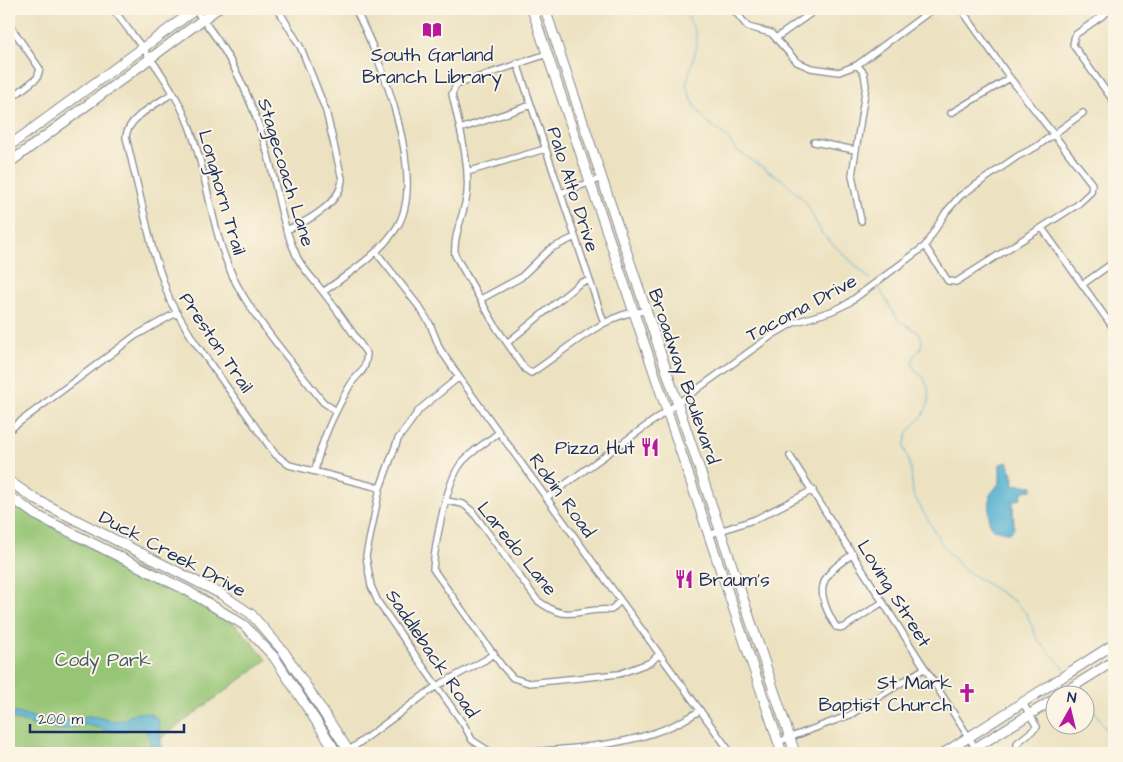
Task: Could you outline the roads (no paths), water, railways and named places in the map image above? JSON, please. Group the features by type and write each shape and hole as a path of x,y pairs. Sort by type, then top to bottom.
{"main road":[{"path":"9,146 195,9"},
{"path":"9,163 217,9"},
{"name":"Broadway Boulevard","path":"532,9 782,753"},
{"name":"Broadway Boulevard","path":"545,9 795,753"},
{"path":"25,135 34,145"},
{"name":"Duck Creek Drive","path":"9,480 35,499 221,594 251,614 277,642 348,752"},
{"name":"Duck Creek Drive","path":"9,496 36,514 214,605 244,625 274,657 337,753"},
{"path":"214,605 221,594"},
{"path":"944,753 1114,644"},
{"path":"1077,684 1114,661"},
{"path":"284,671 292,664"},
{"path":"754,669 765,666"},
{"path":"967,753 1046,704"}],"street":[{"name":"Longhorn Trail","path":"113,9 173,93 185,116 202,169 220,245 239,289 323,402 336,411"},
{"name":"Stagecoach Lane","path":"195,9 241,80 255,114 286,230 299,260 367,354 364,372 351,383 336,411 319,449 314,471"},
{"path":"278,9 301,48 326,111 342,179 342,187 337,196 310,217 286,230"},
{"path":"323,292 376,252 396,228 405,207 408,176 388,87 369,36 355,9"},
{"path":"733,9 748,27 765,29 776,38 797,62 811,68 839,72 857,65 933,9"},
{"path":"776,38 817,9"},
{"path":"924,246 948,281 956,282 1089,196 1092,184 1010,78 961,9"},
{"path":"1112,9 1075,35 1073,42 1074,48 1114,102"},
{"path":"9,24 40,69 37,78 9,100"},
{"path":"547,54 456,85 452,94 467,172 464,214 454,246 460,267 507,343 525,369 532,373 604,323 633,310 648,312"},
{"name":"Palo Alto Drive","path":"517,64 604,323"},
{"path":"857,65 864,73 866,86 852,175 861,221"},
{"path":"951,113 1010,78"},
{"name":"Preston Trail","path":"173,93 133,122 126,131 153,251 170,301 275,454 289,465 380,488"},
{"path":"460,129 531,105"},
{"name":"Tacoma Drive","path":"546,498 774,334 793,323 832,311 846,304 924,246 946,212 960,196 1083,114"},
{"path":"814,142 855,150"},
{"path":"467,172 545,148"},
{"path":"561,193 602,178"},
{"path":"1042,228 1114,329"},
{"path":"481,300 520,278 550,249 575,237"},
{"name":"Robin Road","path":"376,252 420,308 430,324 440,350 458,377 731,753"},
{"path":"1082,284 1114,262"},
{"path":"507,343 580,283 589,280"},
{"path":"9,430 135,336 176,312"},
{"name":"Saddleback Road","path":"458,377 420,409 398,439 380,488 366,556 371,586 388,619 472,740 492,753"},
{"path":"498,433 460,465 438,532 433,569 513,678 529,683 619,674 651,662 658,654"},
{"name":"Loving Street","path":"790,456 976,747"},
{"path":"708,535 756,519 813,490"},
{"name":"Laredo Lane","path":"447,500 463,504 472,511 536,600 549,610 561,615 587,613 599,609 611,610 620,601"},
{"path":"853,554 834,566 825,576 822,586 826,606 836,627 842,628 849,625 883,602"},
{"path":"348,752 436,687 494,653"},
{"path":"778,742 850,715 925,668"},
{"path":"1018,753 1017,744 1038,727 1023,703"},
{"path":"514,753 624,741 655,733 686,720 699,711"}],"water":[{"path":"1008,462 1014,479 1013,484 1033,486 1032,490 1023,491 1020,499 1013,501 1014,528 1010,533 993,529 989,521 990,495 1000,482 1000,464"},
{"path":"9,712 55,721 89,716 115,721 139,713 150,714 158,719 163,753 153,753 147,732 142,729 135,728 119,732 85,725 65,730 55,730 9,718"}],"waterway":[{"path":"684,9 696,33 697,46 686,84 693,103 706,121 726,136 736,150 784,181 806,202 822,234 870,279"},
{"path":"879,288 898,320 919,333 922,340 921,348 914,356 912,363 915,370 924,378 928,388 929,401 924,414 908,432 904,446 911,470 913,494 943,546 962,568 1014,601 1026,613 1038,640 1065,669"},
{"path":"1096,713 1108,733 1114,738"}],"place":[{"name":"South Garland Branch Library","path":"432,30"},
{"name":"Pizza Hut","path":"650,447"},
{"name":"Braum's","path":"684,579"},
{"name":"St Mark Baptist Church","path":"967,693"}],"park label":[{"name":"Cody Park","path":"103,659"}]}
